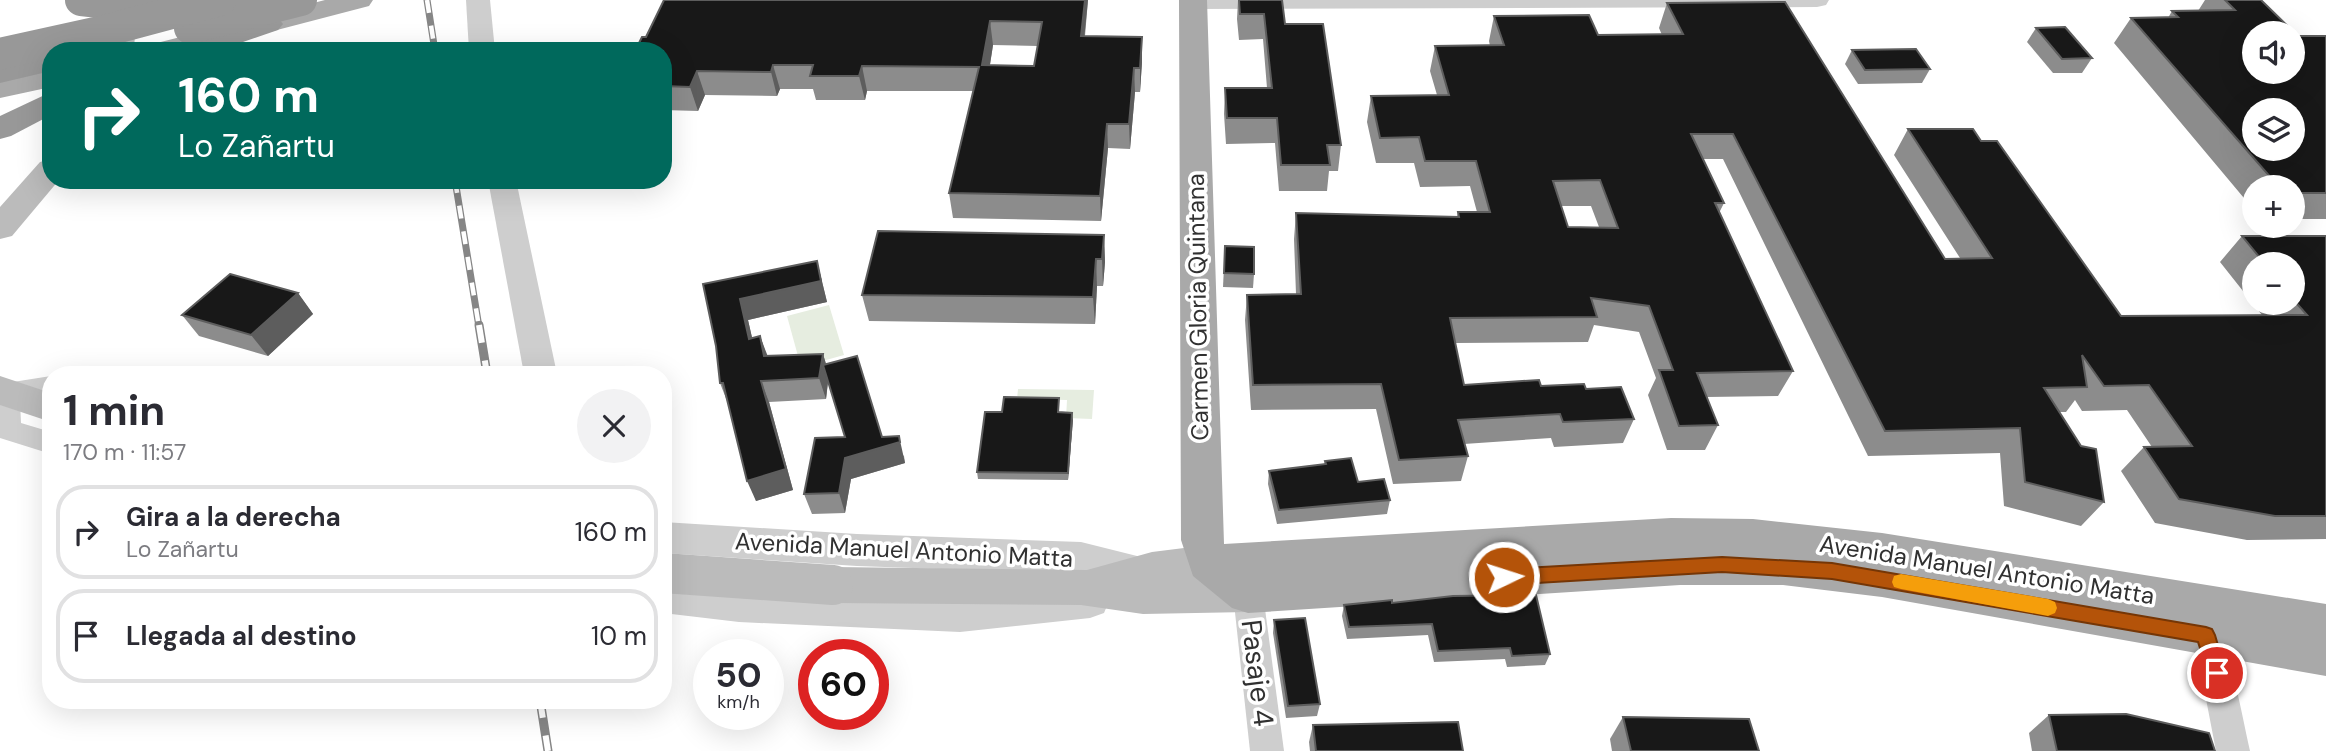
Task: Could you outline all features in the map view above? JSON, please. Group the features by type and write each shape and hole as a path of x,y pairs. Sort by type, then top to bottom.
{"highway":[{"path":"80,0 132,4 161,0"},
{"path":"54,42 220,0"},
{"path":"135,42 302,0"},
{"path":"214,42 268,24"},
{"path":"0,54 42,45"},
{"path":"0,74 42,64"},
{"path":"0,129 42,107"}],"main road":[{"path":"121,42 123,0"},
{"path":"196,42 359,0"},
{"name":"Carmen Gloria Quintana","path":"1193,1 1202,540 1208,563"},
{"path":"0,89 42,80"},
{"path":"0,228 42,179"},
{"path":"3,391 42,405"},
{"name":"Avenida Manuel Antonio Matta","path":"1143,584 1208,563 1671,536 1753,537 1882,551 2199,619 2326,655"},
{"path":"1208,563 1248,594"},
{"name":"Avenida Manuel Antonio Matta","path":"672,574 833,585 1081,587 1143,584 1248,594 1680,566 1773,566 2199,619 2326,624"}],"street":[{"path":"478,0 481,42"},
{"path":"1193,1 1817,0"},
{"path":"504,189 539,366"},
{"path":"42,387 3,391 8,430 42,440"},
{"name":"Avenida Manuel Antonio Matta","path":"672,538 857,550 1081,558 1143,584"},
{"name":"Avenida Manuel Antonio Matta","path":"672,597 739,605 960,615 1143,584"},
{"name":"Pasaje 4","path":"1248,594 1267,751"},
{"path":"2199,619 2234,751"}],"shaded area":[{"path":"829,305 844,355 801,367 787,316"},
{"path":"1018,389 1094,390 1092,419 1066,418 1067,400 1017,399"}],"building":[{"path":"664,0 1085,0 1081,36 1142,37 1140,68 1134,68 1129,124 1107,124 1100,196 949,193 979,67 862,66 859,76 810,76 813,65 773,65 771,72 697,71 690,87 672,86 672,42 640,42 642,37 646,37","holes":["990,21 1042,22 1034,66 982,65"]},
{"path":"1239,0 1282,0 1285,24 1323,24 1341,145 1327,145 1330,165 1281,165 1277,118 1227,118 1225,88 1272,88 1264,14 1240,14"},
{"path":"2225,0 2261,0 2283,21 2242,21 2242,84 2305,84 2305,36 2326,36 2326,193 2305,193 2305,175 2268,175 2256,161 2305,161 2305,98 2242,98 2242,145 2131,18 2178,17 2172,11 2235,10"},
{"path":"1785,2 1945,259 1992,258 1908,129 1973,129 1981,141 1997,141 2121,316 2307,315 2305,252 2255,252 2244,238 2326,236 2326,516 2275,516 2179,499 2144,447 2192,446 2149,385 2104,386 2082,355 2087,387 2044,388 2081,446 2096,449 2104,502 2025,482 2020,428 1885,431 1733,134 1691,134 1724,203 1715,203 1793,371 1697,373 1718,425 1679,426 1659,370 1673,370 1649,306 1591,298 1597,317 1450,318 1464,385 1539,380 1541,386 1584,384 1586,389 1621,387 1634,419 1563,422 1560,414 1458,420 1468,456 1399,460 1381,384 1253,385 1247,295 1301,294 1296,213 1459,217 1458,212 1490,212 1476,161 1425,161 1419,137 1380,138 1371,96 1449,95 1435,46 1504,45 1494,16 1589,15 1598,35 1683,34 1667,3","holes":["1600,180 1618,228 1568,227 1553,181"]},
{"path":"2065,27 2092,58 2062,59 2036,28"},
{"path":"1916,49 1930,69 1865,70 1852,50"},
{"path":"878,231 1104,235 1102,259 1096,259 1093,297 862,295"},
{"path":"1225,246 1254,247 1254,274 1224,273"},
{"path":"817,261 821,281 740,299 749,339 760,336 764,356 823,354 819,378 761,381 786,469 747,481 723,383 720,383 716,346 703,284"},
{"path":"230,274 298,293 251,335 182,315"},
{"path":"857,356 882,437 899,436 900,442 845,458 839,493 804,494 815,438 845,437 823,365"},
{"path":"1004,397 1059,398 1058,412 1072,413 1068,473 977,472 985,412 1002,412"},
{"path":"1351,458 1358,482 1384,479 1390,500 1279,510 1269,471"},
{"path":"1536,595 1550,654 1512,656 1510,648 1438,651 1432,624 1349,627 1344,605 1453,596"},
{"path":"1305,618 1320,704 1288,706 1274,620"},
{"path":"2126,714 2209,733 2215,751 2057,751 2049,715"},
{"path":"1623,717 1749,719 1759,751 1631,751"},
{"path":"1458,722 1463,751 1316,751 1313,725"}],"railway":[{"path":"427,0 434,42"},
{"path":"456,189 479,327"},
{"path":"479,325 486,366"},
{"path":"541,709 548,751"}],"slow traffic":[{"path":"1901,582 2048,608"}],"route":[{"path":"1504,577 1722,564 1832,571 2206,635 2217,673"}]}
